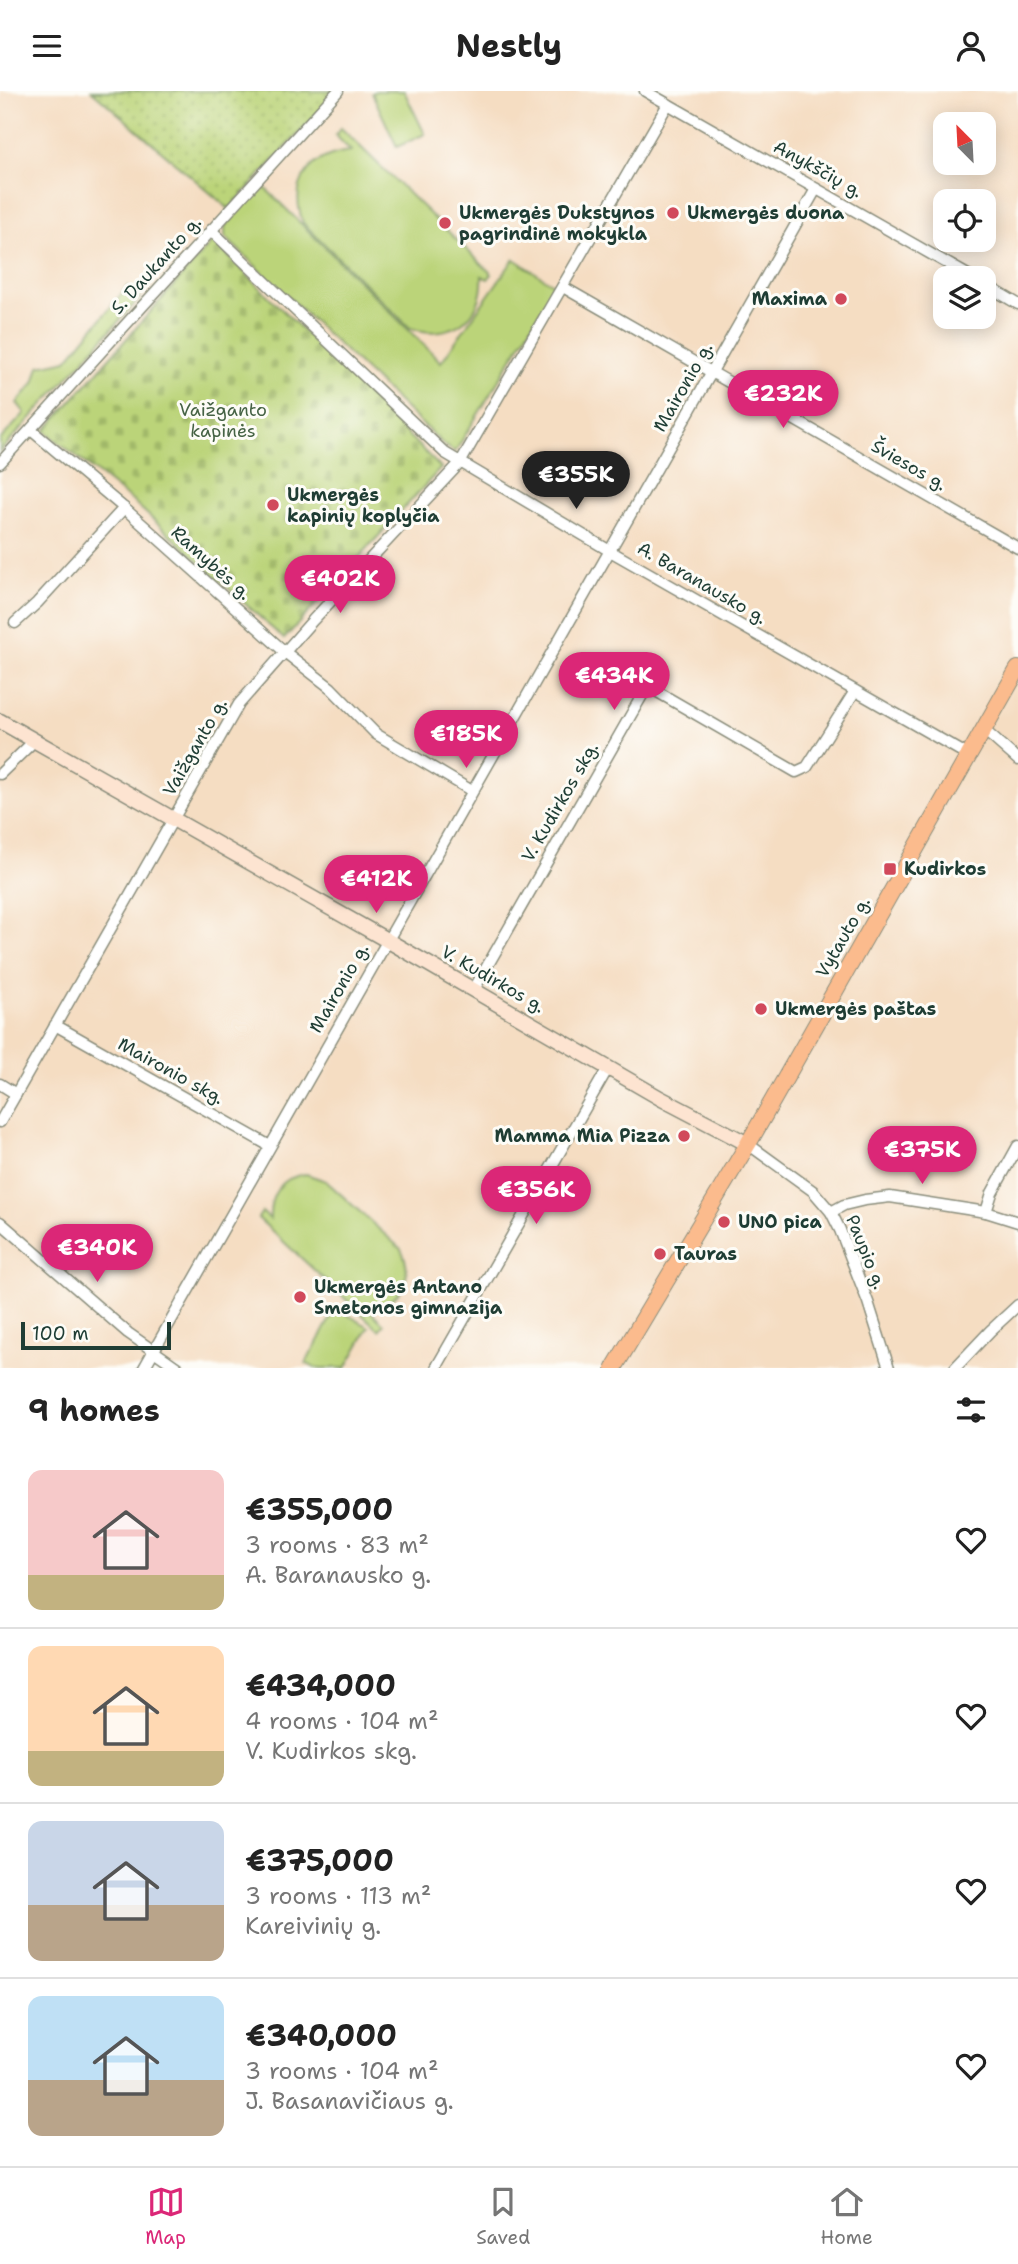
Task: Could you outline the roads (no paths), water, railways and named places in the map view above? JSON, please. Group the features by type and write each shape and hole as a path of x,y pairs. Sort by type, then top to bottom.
{"main road":[{"name":"Vytauto g.","path":"614,1368 748,1144 1018,669"}],"street":[{"name":"S. Daukanto g.","path":"0,463 338,91"},
{"name":"Anykščių g.","path":"645,91 952,266"},
{"name":"Vaižganto g.","path":"0,1122 239,704 460,463 668,104"},
{"name":"Maironio g.","path":"144,1368 817,189"},
{"name":"A. Baranausko g.","path":"211,230 445,453 610,551 968,755"},
{"name":"Šviesos g.","path":"563,287 1018,548"},
{"path":"996,292 1018,304"},
{"name":"Ramybės g.","path":"31,430 124,508 286,653 331,688 376,734 472,791"},
{"path":"15,623 37,603 124,508"},
{"name":"V. Kudirkos skg.","path":"473,991 649,687 796,772 807,767 855,691"},
{"name":"V. Kudirkos g.","path":"0,721 608,1068 748,1144"},
{"path":"983,729 1018,760"},
{"path":"0,774 34,741"},
{"name":"Maironio skg.","path":"55,1025 270,1146"},
{"path":"436,1368 608,1068"},
{"path":"0,1084 16,1094"},
{"name":"Paupio g.","path":"748,1144 813,1191 831,1212 863,1290 889,1368"},
{"path":"986,1212 992,1193 1018,1146"},
{"path":"831,1212 844,1205 890,1197 986,1212 1018,1222"},
{"path":"0,1222 153,1351 178,1368"},
{"path":"955,1368 1018,1305"}],"place":[{"name":"Ukmergės duona","path":"673,213"},
{"name":"Ukmergės Dukstynos pagrindinė mokykla","path":"445,223"},
{"name":"Maxima","path":"841,299"},
{"name":"Ukmergės kapinių koplyčia","path":"273,505"},
{"name":"Kudirkos","path":"890,869"},
{"name":"Ukmergės paštas","path":"761,1009"},
{"name":"Mamma Mia Pizza","path":"684,1136"},
{"name":"UNO pica","path":"724,1222"},
{"name":"Tauras","path":"660,1254"},
{"name":"Ukmergės Antano Smetonos gimnazija","path":"300,1297"}],"park label":[{"name":"Vaižganto kapinės","path":"223,420"}]}
